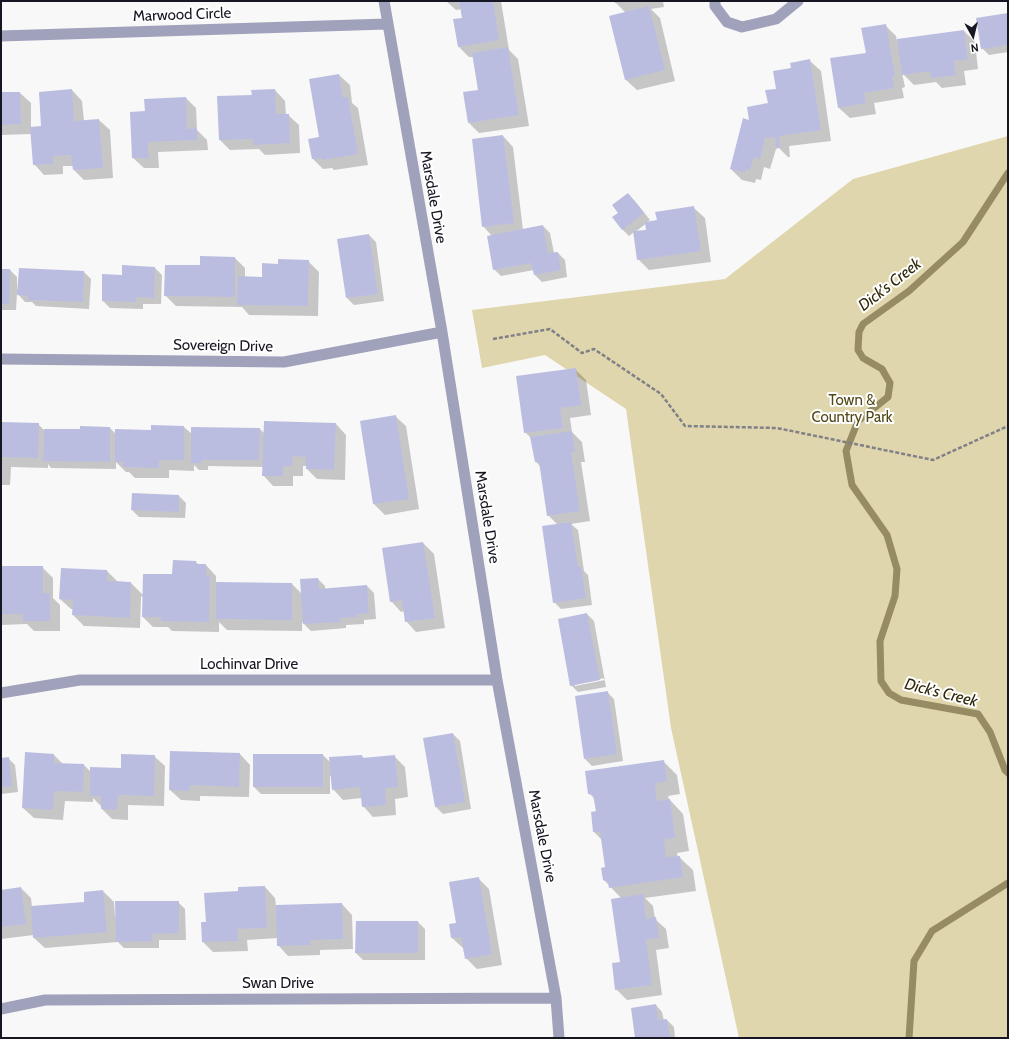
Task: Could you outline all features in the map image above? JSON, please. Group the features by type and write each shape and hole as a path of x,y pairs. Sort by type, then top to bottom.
{"street":[{"name":"Marsdale Drive","path":"384,1 442,332 497,680 556,998 559,1038"},
{"path":"715,1 715,6 727,22 742,27 776,19 798,1"},
{"name":"Marwood Circle","path":"1,36 388,24"},
{"name":"Sovereign Drive","path":"1,359 284,362 442,332"},
{"name":"Lochinvar Drive","path":"1,693 80,680 497,680"},
{"name":"Swan Drive","path":"1,1009 45,1000 556,998"}],"path":[{"path":"493,339 550,329 582,353 594,348 661,394 686,426 777,428 933,460 1008,426"}],"green space":[{"name":"Town & Country Park","path":"1008,136 1008,1038 739,1038 671,728 626,409 545,355 482,368 472,310 725,279 853,179"}],"building":[{"path":"459,1 493,1 499,40 458,47 453,19 462,18"},
{"path":"614,1 624,1 624,2 615,3"},
{"path":"649,6 665,70 625,80 609,16"},
{"path":"1008,13 1008,48 1007,45 981,49 976,18"},
{"path":"886,24 895,76 892,77 894,88 864,93 866,103 838,108 830,58 866,53 861,28"},
{"path":"964,30 968,59 954,61 956,75 931,78 930,71 902,75 897,39"},
{"path":"508,47 519,115 468,123 463,92 478,90 472,53"},
{"path":"810,59 821,130 779,136 780,147 776,147 775,137 765,138 760,159 754,157 750,170 746,169 745,173 730,169 743,118 749,120 747,107 768,103 765,90 776,89 773,71 791,68 790,63"},
{"path":"339,74 343,98 348,97 358,154 322,160 322,158 312,159 308,139 319,137 309,79"},
{"path":"72,89 74,121 99,119 103,168 73,170 71,155 53,156 53,164 33,165 30,127 41,126 39,92"},
{"path":"275,89 276,114 289,114 290,143 253,145 253,139 219,140 217,96 252,95 251,90"},
{"path":"1,92 20,92 21,124 1,125"},
{"path":"186,97 187,129 197,128 197,140 148,142 149,158 132,158 130,112 145,111 144,99"},
{"path":"503,135 514,223 482,227 472,139"},
{"path":"628,193 644,213 622,230 612,217 618,213 612,205"},
{"path":"694,206 701,251 637,260 633,231 646,230 645,222 657,220 655,212"},
{"path":"543,225 548,253 558,252 561,270 534,275 531,263 493,270 487,236"},
{"path":"369,234 378,294 346,298 337,239"},
{"path":"200,256 235,257 235,297 164,296 165,265 200,265"},
{"path":"278,259 309,260 308,306 237,305 238,276 262,277 262,263 278,264"},
{"path":"122,265 155,267 154,298 137,297 136,302 102,301 102,274 122,275"},
{"path":"19,268 84,271 83,302 28,300 28,296 17,295"},
{"path":"1,269 10,269 9,304 1,304"},
{"path":"576,368 581,405 560,408 563,428 524,433 516,376"},
{"path":"396,415 409,499 373,504 360,421"},
{"path":"264,421 336,423 334,470 306,469 306,457 293,456 292,466 283,466 283,476 262,476"},
{"path":"1,422 39,423 38,458 1,457"},
{"path":"151,425 184,426 184,460 159,460 159,468 123,467 123,462 115,462 115,429 151,430"},
{"path":"80,426 110,427 110,462 43,461 44,429 80,429"},
{"path":"191,427 260,428 259,460 202,460 201,463 191,463"},
{"path":"572,431 575,452 571,452 580,511 547,516 539,462 535,462 530,437"},
{"path":"132,493 179,495 179,512 131,510"},
{"path":"571,522 578,567 581,567 586,598 553,603 542,526"},
{"path":"423,542 435,618 405,622 402,600 390,602 382,548"},
{"path":"173,560 196,561 196,564 206,564 206,575 210,575 209,622 161,621 161,617 142,617 143,574 172,574"},
{"path":"1,566 43,566 43,593 50,593 50,621 23,621 23,614 1,614"},
{"path":"61,568 107,570 107,581 131,582 130,618 72,615 73,600 59,599"},
{"path":"318,578 319,589 367,585 369,613 357,614 358,617 340,618 340,622 303,624 300,579"},
{"path":"216,582 292,583 292,620 216,619"},
{"path":"587,613 600,680 570,686 558,619"},
{"path":"608,691 617,754 584,759 575,696"},
{"path":"453,733 465,802 435,807 423,738"},
{"path":"170,751 240,753 239,787 190,785 189,791 169,790"},
{"path":"25,752 54,754 54,763 84,764 83,792 54,791 53,810 22,808"},
{"path":"121,754 155,755 154,796 118,795 117,810 101,809 101,796 90,796 90,767 121,768"},
{"path":"253,754 323,754 323,787 253,787"},
{"path":"362,755 362,758 395,755 398,787 385,788 386,805 362,807 360,787 332,790 329,757"},
{"path":"9,757 12,786 1,787 1,758"},
{"path":"664,760 667,781 655,783 657,801 670,799 675,838 664,839 666,857 680,856 683,877 609,888 608,882 603,880 601,868 605,867 600,832 593,832 591,812 596,811 593,795 588,794 585,771"},
{"path":"479,877 492,954 465,959 461,937 451,938 449,924 456,923 449,882"},
{"path":"265,886 267,928 237,929 238,941 202,942 201,922 206,922 204,893 238,891 238,887"},
{"path":"21,887 26,924 1,927 1,890"},
{"path":"103,890 107,932 33,938 31,906 84,902 84,892"},
{"path":"643,894 646,919 656,917 659,938 646,939 652,985 615,990 612,963 620,962 611,899"},
{"path":"115,901 179,901 179,933 152,934 153,941 116,942"},
{"path":"342,903 343,939 310,940 310,945 277,946 276,905"},
{"path":"356,921 418,921 418,953 355,953"},
{"path":"656,1004 658,1020 667,1019 670,1038 635,1038 631,1008"}],"waterway":[{"name":"Dick's Creek","path":"1008,173 963,242 909,291 863,324 859,332 858,350 863,358 882,369 890,383 888,397 858,421 846,451 852,485 887,535 897,569 895,596 880,641 881,681 889,693 901,700 978,714 990,732 1005,770 1008,773"},
{"name":"Dick's Creek","path":"909,1038 914,961 932,931 1008,883"}]}
